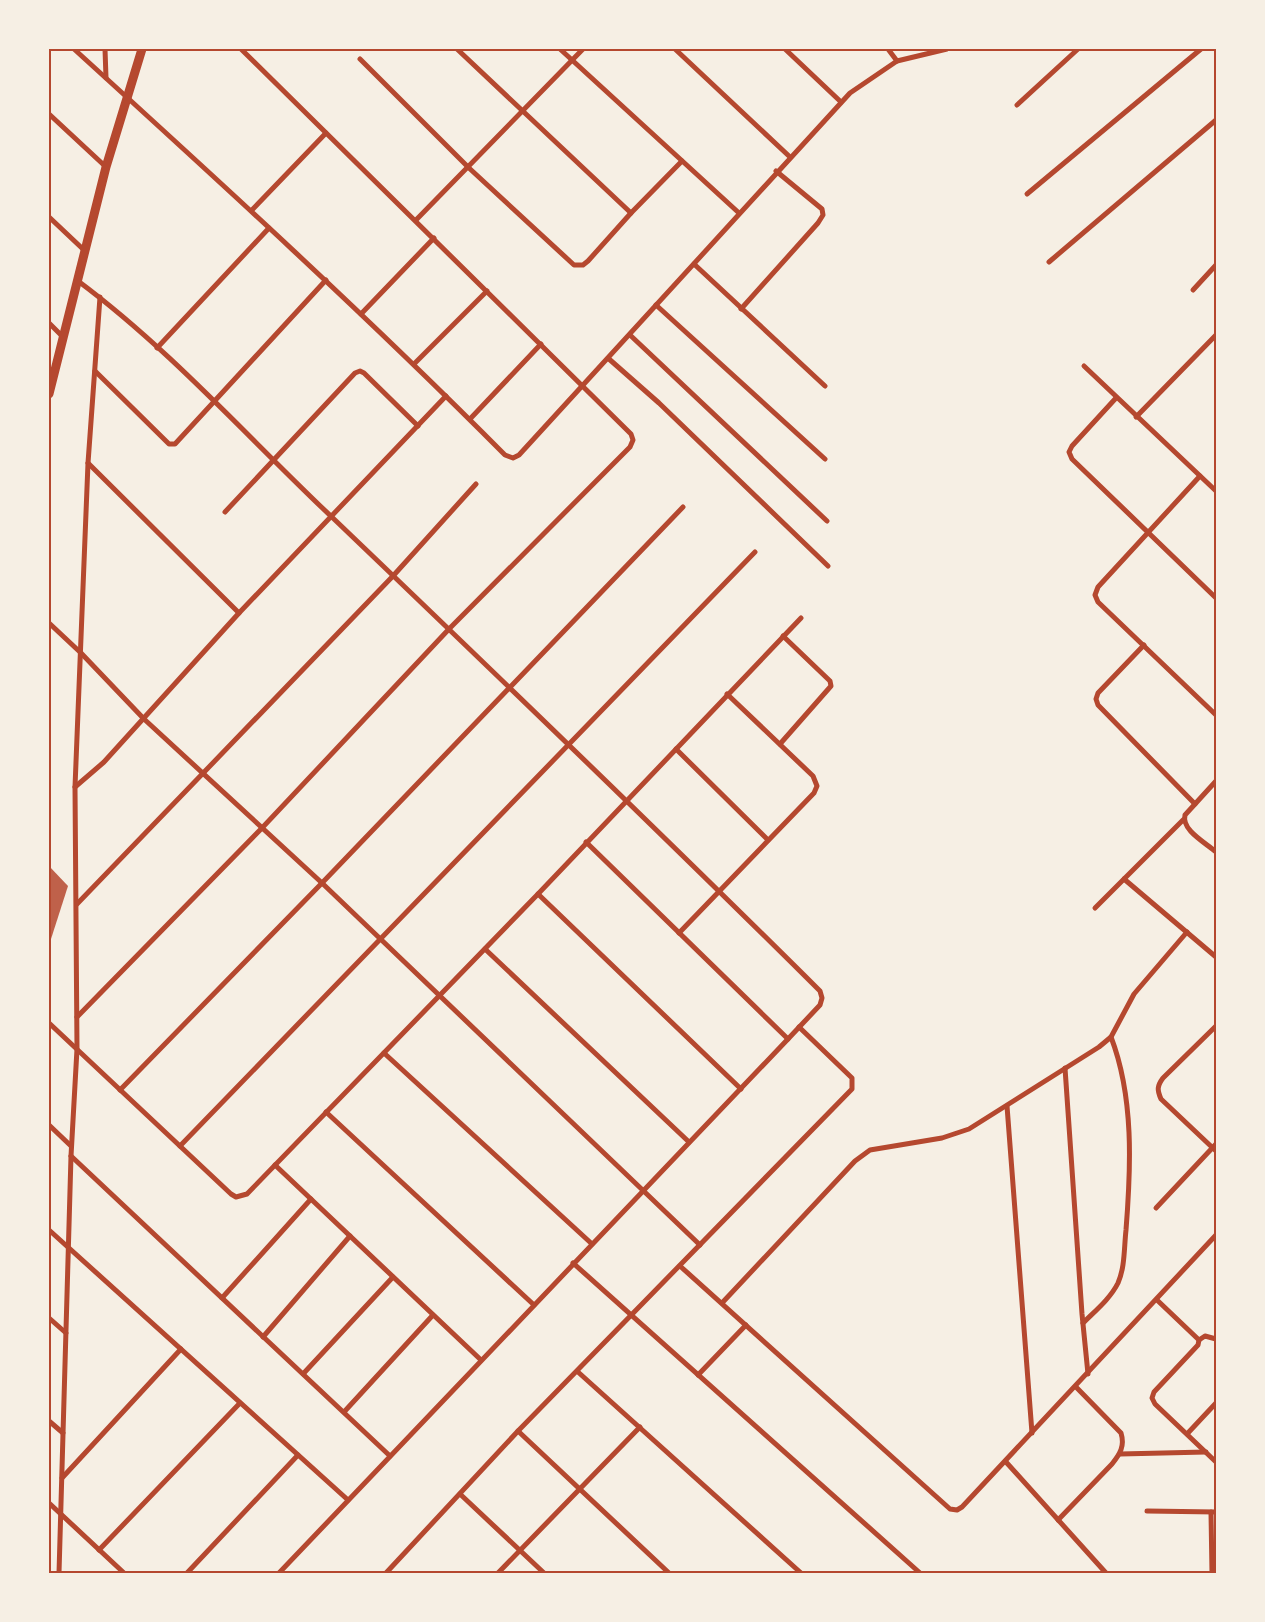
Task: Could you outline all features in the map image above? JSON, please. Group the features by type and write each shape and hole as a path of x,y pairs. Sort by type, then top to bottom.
{"street":[{"path":"74,49 252,210 414,364 505,455 513,458 519,455 610,359 656,305 841,102 864,82 897,61 947,49"},
{"path":"105,49 106,78"},
{"path":"49,394 106,167 126,96 142,49"},
{"path":"77,1017 262,828 448,629 630,447 633,440 631,434 541,344 241,49"},
{"path":"457,49 630,213"},
{"path":"560,49 739,213"},
{"path":"416,220 469,168 583,49"},
{"path":"675,49 790,157"},
{"path":"785,49 841,102"},
{"path":"888,49 897,61"},
{"path":"1017,105 1078,49"},
{"path":"1027,194 1200,49"},
{"path":"360,59 469,168 574,265 583,265 588,261 630,213 682,161"},
{"path":"49,114 106,167"},
{"path":"1049,262 1216,120"},
{"path":"252,210 326,132"},
{"path":"740,309 818,223 823,215 816,202 776,172"},
{"path":"49,217 86,251"},
{"path":"157,348 269,228"},
{"path":"362,314 434,238"},
{"path":"694,264 740,309 825,386"},
{"path":"1193,290 1216,266"},
{"path":"95,371 169,444 175,444 215,403 326,280"},
{"path":"78,281 100,297 215,403 719,891 820,991 822,998 820,1005 741,1089 279,1573"},
{"path":"414,364 487,291"},
{"path":"59,1573 71,1156 77,1049 75,787 88,463 100,297"},
{"path":"656,305 826,459"},
{"path":"49,323 64,338"},
{"path":"630,335 828,521"},
{"path":"1136,417 1216,336"},
{"path":"470,419 541,344"},
{"path":"610,359 659,403 828,566"},
{"path":"1084,366 1216,491"},
{"path":"225,512 355,373 360,371 418,426"},
{"path":"75,787 104,762 239,614 446,396"},
{"path":"1116,398 1072,446 1069,452 1072,460 1216,598"},
{"path":"88,463 239,614"},
{"path":"1200,476 1098,587 1095,595 1098,602 1216,715"},
{"path":"77,904 393,576 476,484"},
{"path":"120,1090 322,883 683,507"},
{"path":"180,1146 381,941 755,552"},
{"path":"49,1023 236,1197 247,1194 440,996 801,618"},
{"path":"49,624 81,653 144,719 322,883 700,1245"},
{"path":"780,744 831,686 830,681 783,636"},
{"path":"1144,645 1098,693 1096,699 1098,705 1195,804"},
{"path":"679,933 814,793 817,786 814,776 727,694"},
{"path":"676,749 768,840"},
{"path":"1216,781 1184,814 1183,820 1186,827 1216,852"},
{"path":"1095,908 1183,820"},
{"path":"586,842 788,1039"},
{"path":"1124,879 1216,957"},
{"path":"538,894 741,1089"},
{"path":"722,1303 855,1161 870,1150 942,1138 969,1129 1099,1047 1111,1037 1134,994 1187,932"},
{"path":"485,949 689,1142"},
{"path":"1156,1208 1215,1147 1161,1099 1158,1085 1216,1026"},
{"path":"386,1573 518,1431 578,1372 852,1088 852,1078 799,1027"},
{"path":"1083,1323 1112,1294 1122,1270 1129,1195 1128,1120 1123,1076 1111,1037"},
{"path":"384,1053 592,1244"},
{"path":"1065,1068 1088,1374"},
{"path":"1007,1106 1032,1434"},
{"path":"326,1112 534,1304"},
{"path":"49,1125 72,1146"},
{"path":"71,1156 390,1456"},
{"path":"275,1165 481,1360"},
{"path":"222,1298 311,1199"},
{"path":"49,1230 348,1500"},
{"path":"680,1266 950,1508 957,1510 1006,1462 1216,1235"},
{"path":"264,1336 350,1236"},
{"path":"573,1263 920,1573"},
{"path":"303,1374 394,1277"},
{"path":"1157,1300 1199,1340"},
{"path":"344,1412 434,1315"},
{"path":"49,1318 66,1333"},
{"path":"698,1375 746,1325"},
{"path":"1216,1338 1204,1336 1199,1340 1198,1345 1154,1392 1152,1398 1155,1404 1216,1462"},
{"path":"62,1478 181,1349"},
{"path":"578,1372 800,1573"},
{"path":"1058,1520 1120,1454 1124,1443 1121,1433 1076,1387"},
{"path":"99,1550 240,1403"},
{"path":"1187,1434 1216,1403"},
{"path":"49,1420 63,1433"},
{"path":"498,1573 640,1427"},
{"path":"518,1431 669,1573"},
{"path":"1120,1454 1206,1452"},
{"path":"187,1573 298,1455"},
{"path":"1006,1462 1106,1573"},
{"path":"460,1494 544,1573"},
{"path":"49,1503 124,1573"},
{"path":"1148,1511 1214,1512 1212,1573"}],"building":[{"path":"49,866 68,886 51,939 49,939"}]}
